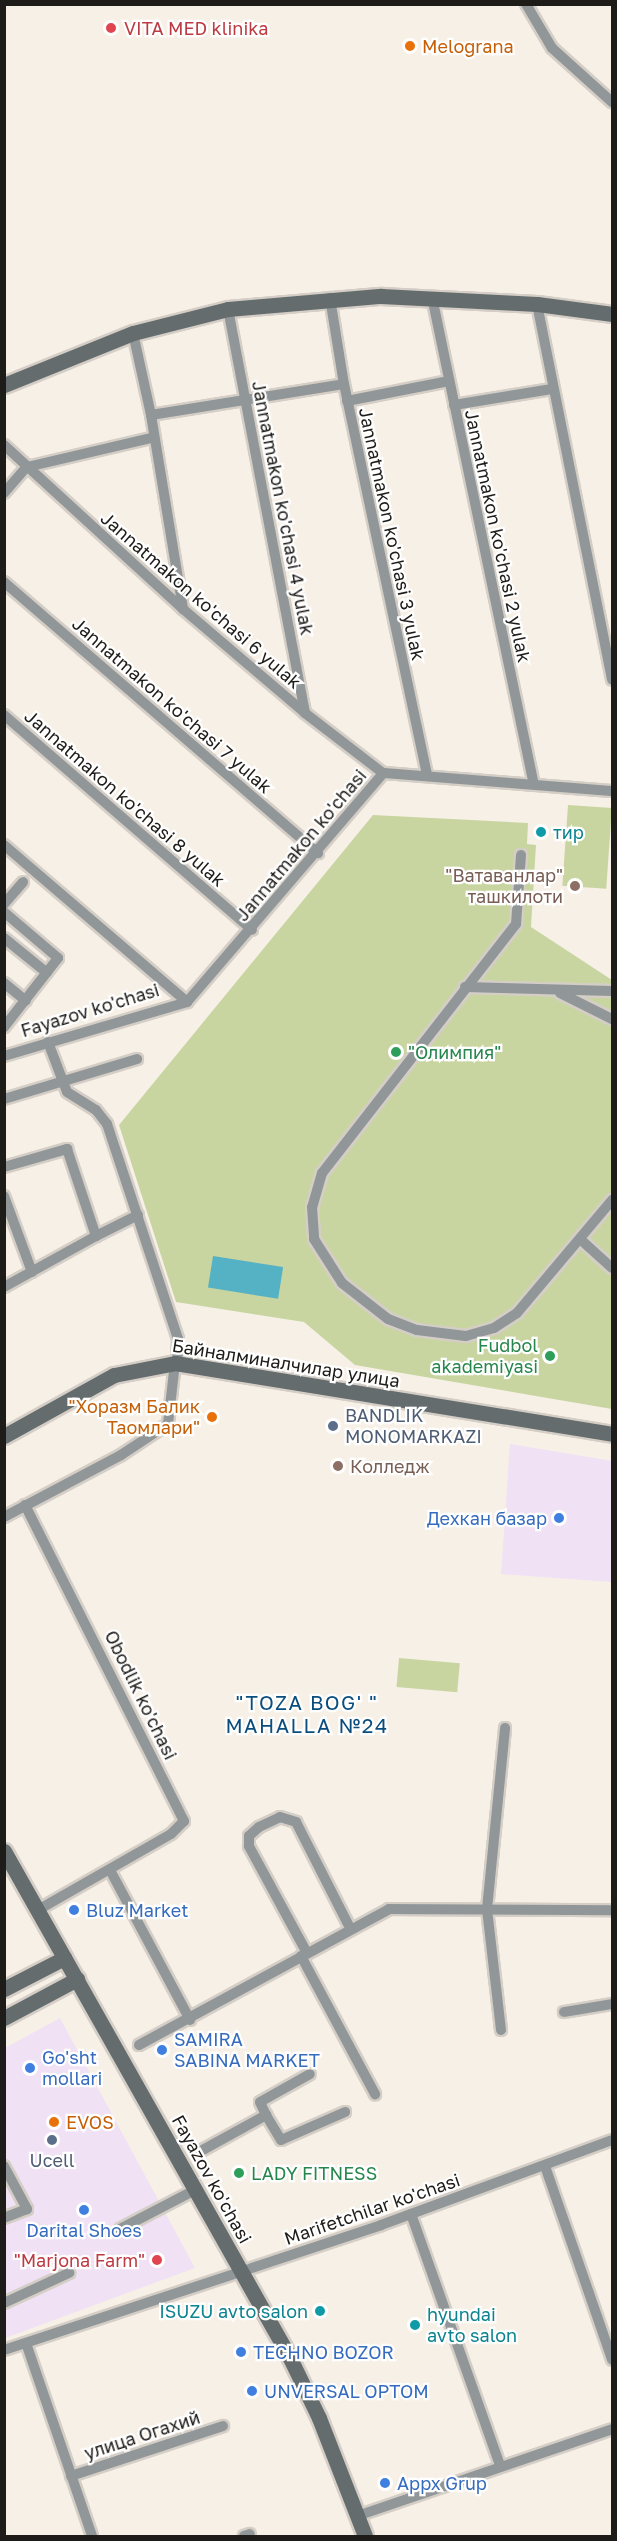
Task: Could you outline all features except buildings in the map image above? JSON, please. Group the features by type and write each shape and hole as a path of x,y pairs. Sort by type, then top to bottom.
{"street":[{"path":"526,4 552,48 612,102"},
{"path":"4,385 133,333 228,309 330,298 432,297 537,304 612,314"},
{"name":"Jannatmakon ko'chasi 2 yulak","path":"432,297 533,782"},
{"name":"Jannatmakon ko'chasi 3 yulak","path":"330,298 347,401 426,775"},
{"path":"537,304 552,389 612,680"},
{"name":"Jannatmakon ko'chasi 4 yulak","path":"228,309 305,713"},
{"path":"133,333 151,415 152,438 183,609"},
{"path":"347,401 449,381"},
{"path":"151,415 344,384"},
{"path":"454,405 552,389"},
{"path":"4,493 27,467 152,438"},
{"name":"Jannatmakon ko'chasi 6 yulak","path":"4,445 183,609 305,713 383,773"},
{"name":"Jannatmakon ko'chasi 7 yulak","path":"4,582 318,853"},
{"name":"Jannatmakon ko'chasi 8 yulak","path":"4,716 252,930"},
{"name":"Jannatmakon ko'chasi","path":"187,1002 318,853 383,773 533,782 612,791"},
{"path":"4,845 187,1002"},
{"path":"521,855 516,924 322,1173 312,1208 314,1239 342,1282 388,1319 417,1330 466,1336 494,1328 517,1313 612,1200"},
{"path":"4,904 24,882"},
{"path":"4,912 58,958 47,973 4,938"},
{"name":"Fayazov ko'chasi","path":"4,1028 47,973"},
{"name":"Fayazov ko'chasi","path":"4,983 26,1001"},
{"path":"465,987 612,991"},
{"path":"555,990 612,1019"},
{"name":"Fayazov ko'chasi","path":"4,1056 187,1002"},
{"path":"4,1517 121,1455 168,1424 176,1363 178,1339 107,1124 96,1110 67,1092 48,1042"},
{"path":"4,1099 137,1059"},
{"path":"4,1167 66,1149 96,1236"},
{"path":"4,1196 32,1272"},
{"path":"4,1287 138,1215"},
{"path":"580,1239 612,1268"},
{"name":"Байналминалчилар улица","path":"4,1436 114,1375 176,1363 612,1434"},
{"name":"Obodlik ko'chasi","path":"25,1505 81,1609 184,1821 171,1834 38,1910"},
{"path":"501,2030 487,1909 505,1728"},
{"path":"350,1928 296,1822 280,1817 259,1827 249,1836 249,1845 375,2094"},
{"name":"Fayazov ko'chasi","path":"4,1851 241,2272 320,2418 364,2536"},
{"path":"110,1870 190,2019"},
{"path":"139,2045 190,2019 350,1928 389,1909 612,1910"},
{"path":"4,1989 64,1958"},
{"path":"4,2018 76,1979"},
{"path":"564,2012 612,2004"},
{"path":"310,2074 260,2102 281,2140 345,2112"},
{"path":"200,2152 266,2115"},
{"name":"Marifetchilar ko'chasi","path":"4,2350 411,2214 612,2140"},
{"path":"4,2166 27,2209 4,2218"},
{"path":"545,2166 612,2360"},
{"path":"120,2229 195,2190"},
{"path":"411,2214 500,2465"},
{"path":"4,2303 69,2273"},
{"name":"улица Огахий","path":"26,2343 92,2536"},
{"name":"улица Огахий","path":"71,2476 224,2426"},
{"path":"357,2516 500,2465 612,2429"}],"shaded area":[{"name":"Дехкан базар","path":"510,1444 612,1461 612,1582 501,1574"},
{"path":"60,2018 195,2268 5,2338 5,2048"}],"green space":[{"path":"568,805 612,808 606,889 562,886"},
{"name":"\"Олимпия\"","path":"373,815 528,823 527,844 536,845 531,927 612,980 612,1409 355,1365 304,1322 176,1302 119,1125"},
{"path":"399,1658 460,1663 457,1692 396,1687"}],"water":[{"path":"213,1256 283,1267 278,1299 208,1288"}],"place":[{"name":"VITA MED klinika","path":"111,28"},
{"name":"Melograna","path":"410,46"},
{"name":"тир","path":"541,832"},
{"name":"\"Ватаванлар\" ташкилоти","path":"575,886"},
{"name":"\"Олимпия\"","path":"396,1052"},
{"name":"Fudbol akademiyasi","path":"550,1356"},
{"name":"\"Хоразм Балик Таомлари\"","path":"212,1417"},
{"name":"BANDLIK MONOMARKAZI","path":"333,1426"},
{"name":"Колледж","path":"338,1466"},
{"name":"Дехкан базар","path":"559,1518"},
{"name":"Bluz Market","path":"74,1910"},
{"name":"SAMIRA SABINA MARKET","path":"162,2050"},
{"name":"Go'sht mollari","path":"30,2068"},
{"name":"EVOS","path":"54,2122"},
{"name":"Ucell","path":"52,2140"},
{"name":"LADY FITNESS","path":"239,2173"},
{"name":"Darital Shoes","path":"84,2210"},
{"name":"\"Marjona Farm\"","path":"157,2260"},
{"name":"ISUZU avto salon","path":"320,2311"},
{"name":"hyundai avto salon","path":"415,2325"},
{"name":"TECHNO BOZOR","path":"241,2352"},
{"name":"UNVERSAL OPTOM","path":"252,2391"},
{"name":"Appx Grup","path":"385,2483"}],"district":[{"name":"\"TOZA BOG' \" MAHALLA №24","path":"307,1714"}]}
